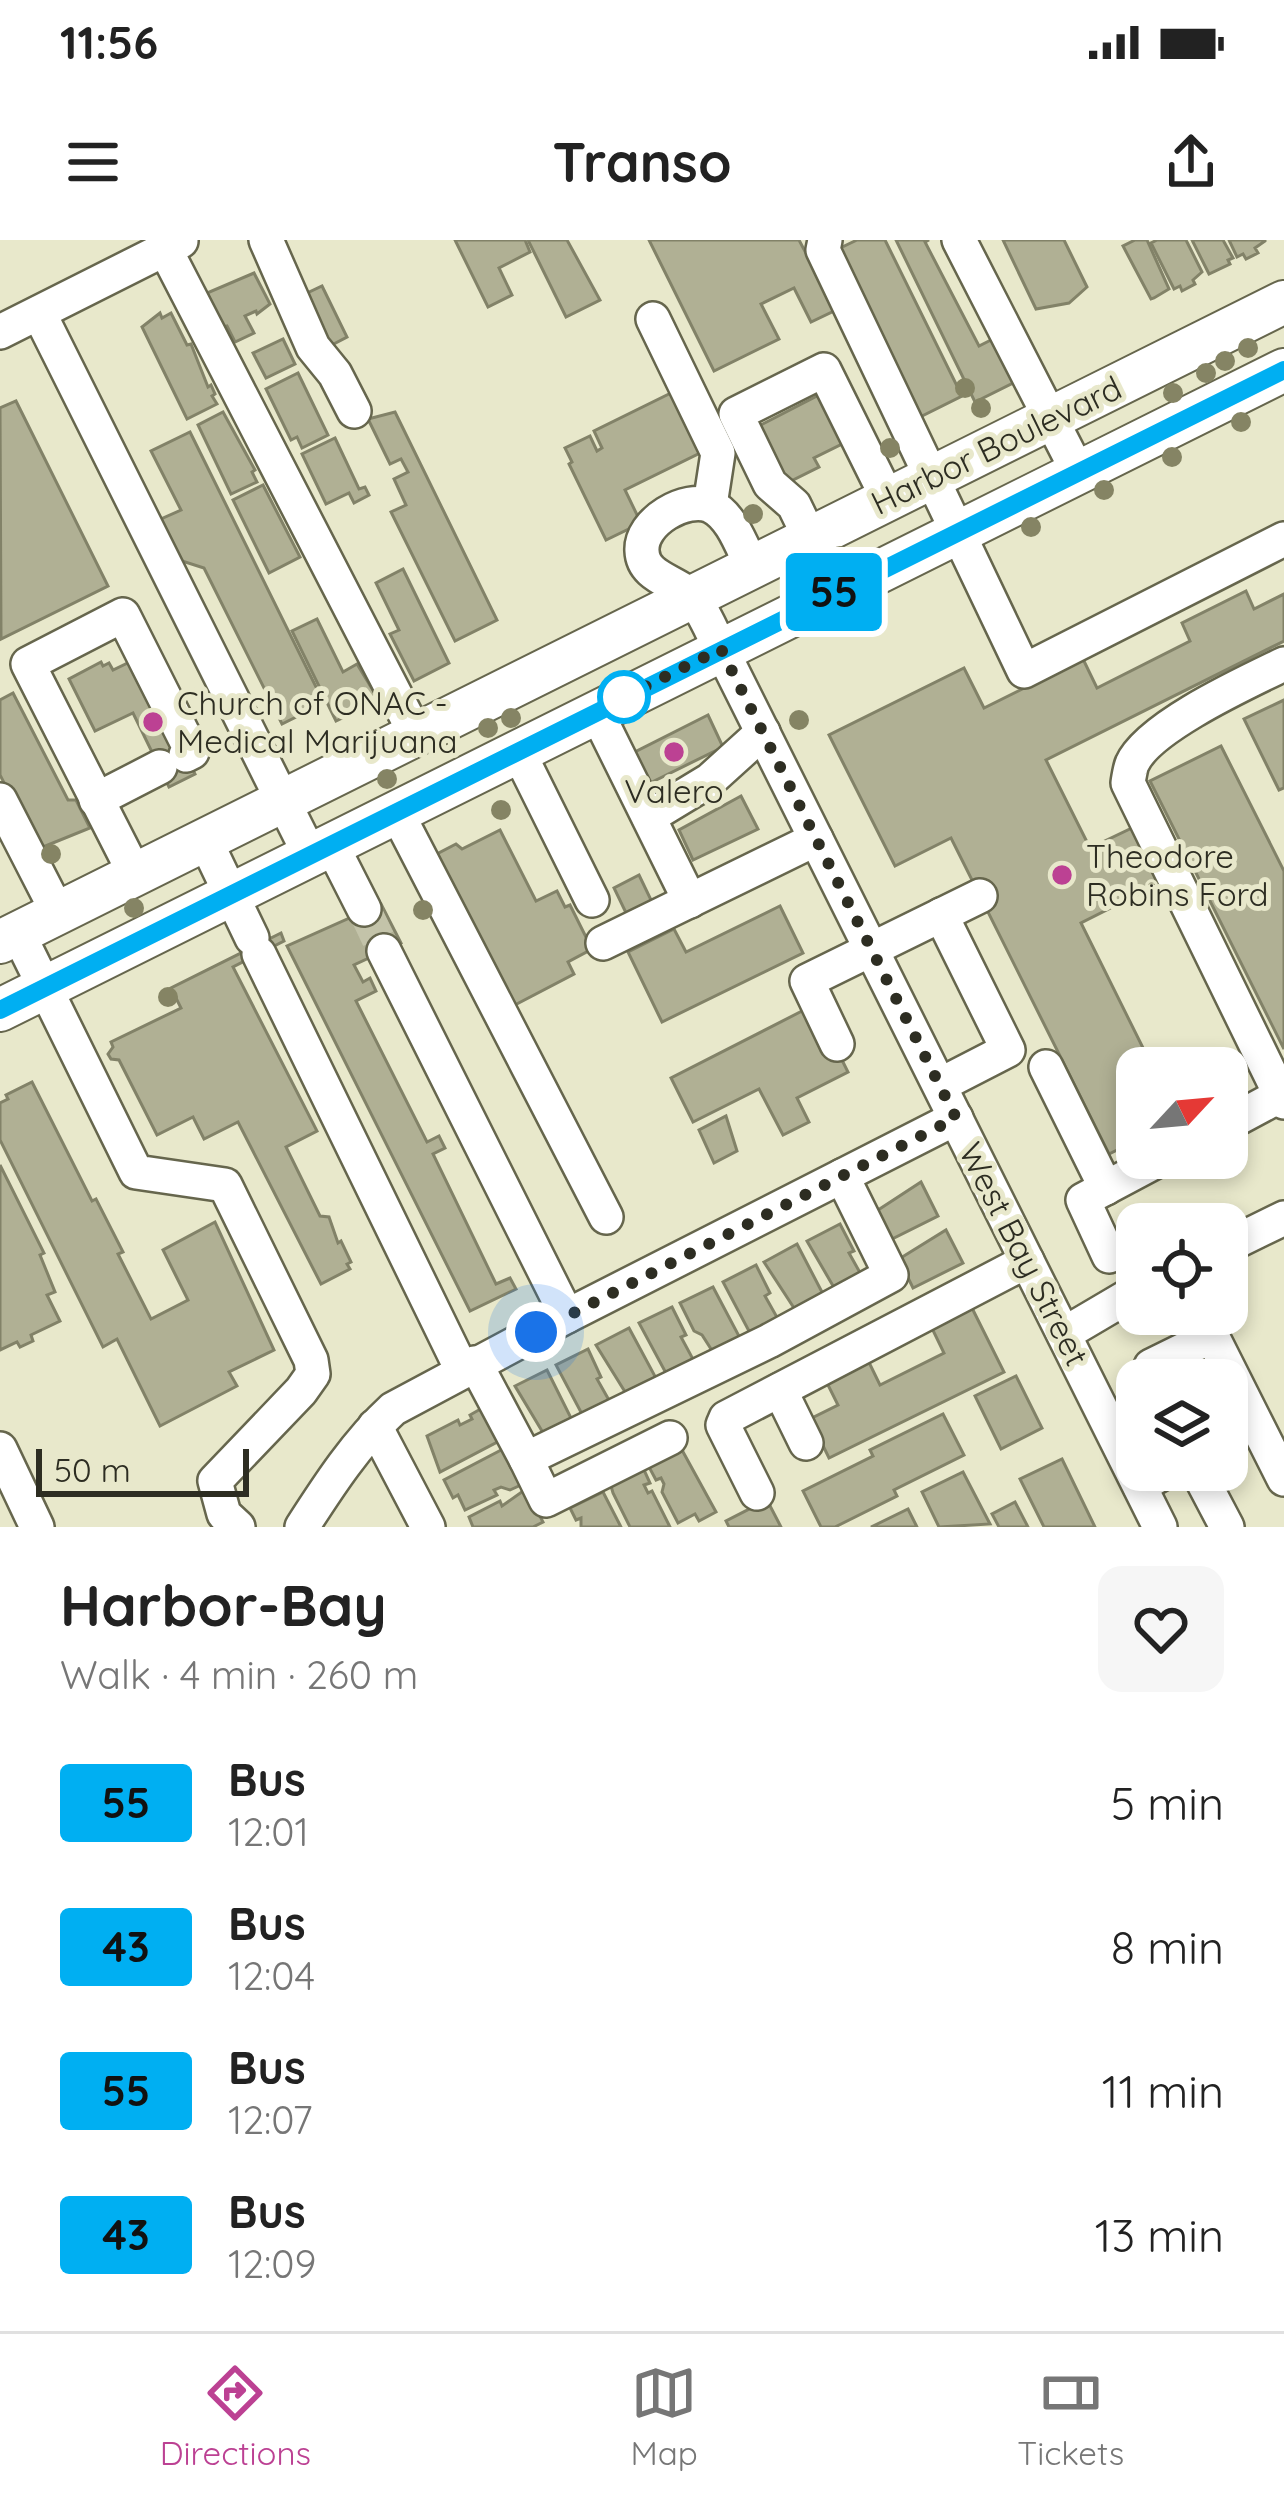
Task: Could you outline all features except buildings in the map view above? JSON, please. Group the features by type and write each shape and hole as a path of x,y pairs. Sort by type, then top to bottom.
{"main road":[{"name":"Harbor Boulevard","path":"9,937 416,734 680,590 752,567 1284,302"},
{"name":"Harbor Boulevard","path":"0,1010 1284,370"}],"street":[{"path":"266,240 313,346 335,374 354,411"},
{"path":"826,240 823,250 1024,671 1284,539"},
{"path":"959,240 1078,472"},
{"path":"1,328 39,313 164,246 416,734"},
{"path":"39,313 283,801 364,909"},
{"path":"653,319 718,453 710,505"},
{"path":"810,538 794,505 770,484 736,414 824,370 888,499"},
{"path":"680,590 660,560 665,515 685,504 710,505 729,522 752,567"},
{"name":"West Bay Street","path":"680,590 721,649 1064,1334 1116,1417"},
{"path":"96,800 192,752 123,615 28,664 96,800 135,874"},
{"path":"1248,1114 1282,1099 1128,783 1131,764 1145,746 1203,705 1284,664"},
{"path":"596,711 690,901"},
{"path":"649,817 710,780 763,732"},
{"path":"518,751 592,901"},
{"path":"0,800 58,913"},
{"path":"396,812 606,1217"},
{"path":"603,943 816,839"},
{"path":"205,840 469,1367 546,1500 670,1438"},
{"path":"838,1044 807,982 980,896"},
{"path":"940,1085 1008,1050 941,916"},
{"path":"9,937 45,987 136,1172 225,1185 311,1360 313,1374 301,1391 215,1481 224,1514 238,1527"},
{"path":"384,951 567,1316"},
{"path":"1046,1067 1095,1194 1107,1257 1116,1271"},
{"path":"302,1527 375,1426 394,1409 956,1118"},
{"path":"526,1459 769,1341 891,1275 842,1176"},
{"path":"1095,1194 1123,1179"},
{"path":"1248,1236 1284,1218"},
{"path":"757,1493 723,1421 1027,1261"},
{"path":"1064,1334 1116,1303"},
{"path":"1164,1359 1212,1336 1224,1359"},
{"path":"780,1390 806,1443"},
{"path":"1248,1408 1284,1479"},
{"path":"375,1426 428,1527"},
{"path":"0,1448 37,1527"},
{"name":"West Bay Street","path":"1156,1491 1160,1527"},
{"path":"1208,1491 1226,1527"}],"tunnel":[{"path":"364,909 384,951"}],"bus line":[{"name":"55","path":"0,1010 1284,370"}],"place":[{"name":"Church of ONAC - Medical Marijuana","path":"153,722"},
{"name":"Valero","path":"674,752"},
{"name":"Theodore Robins Ford","path":"1062,875"}],"route":[{"path":"536,1332 956,1118 721,649 624,697"}]}
